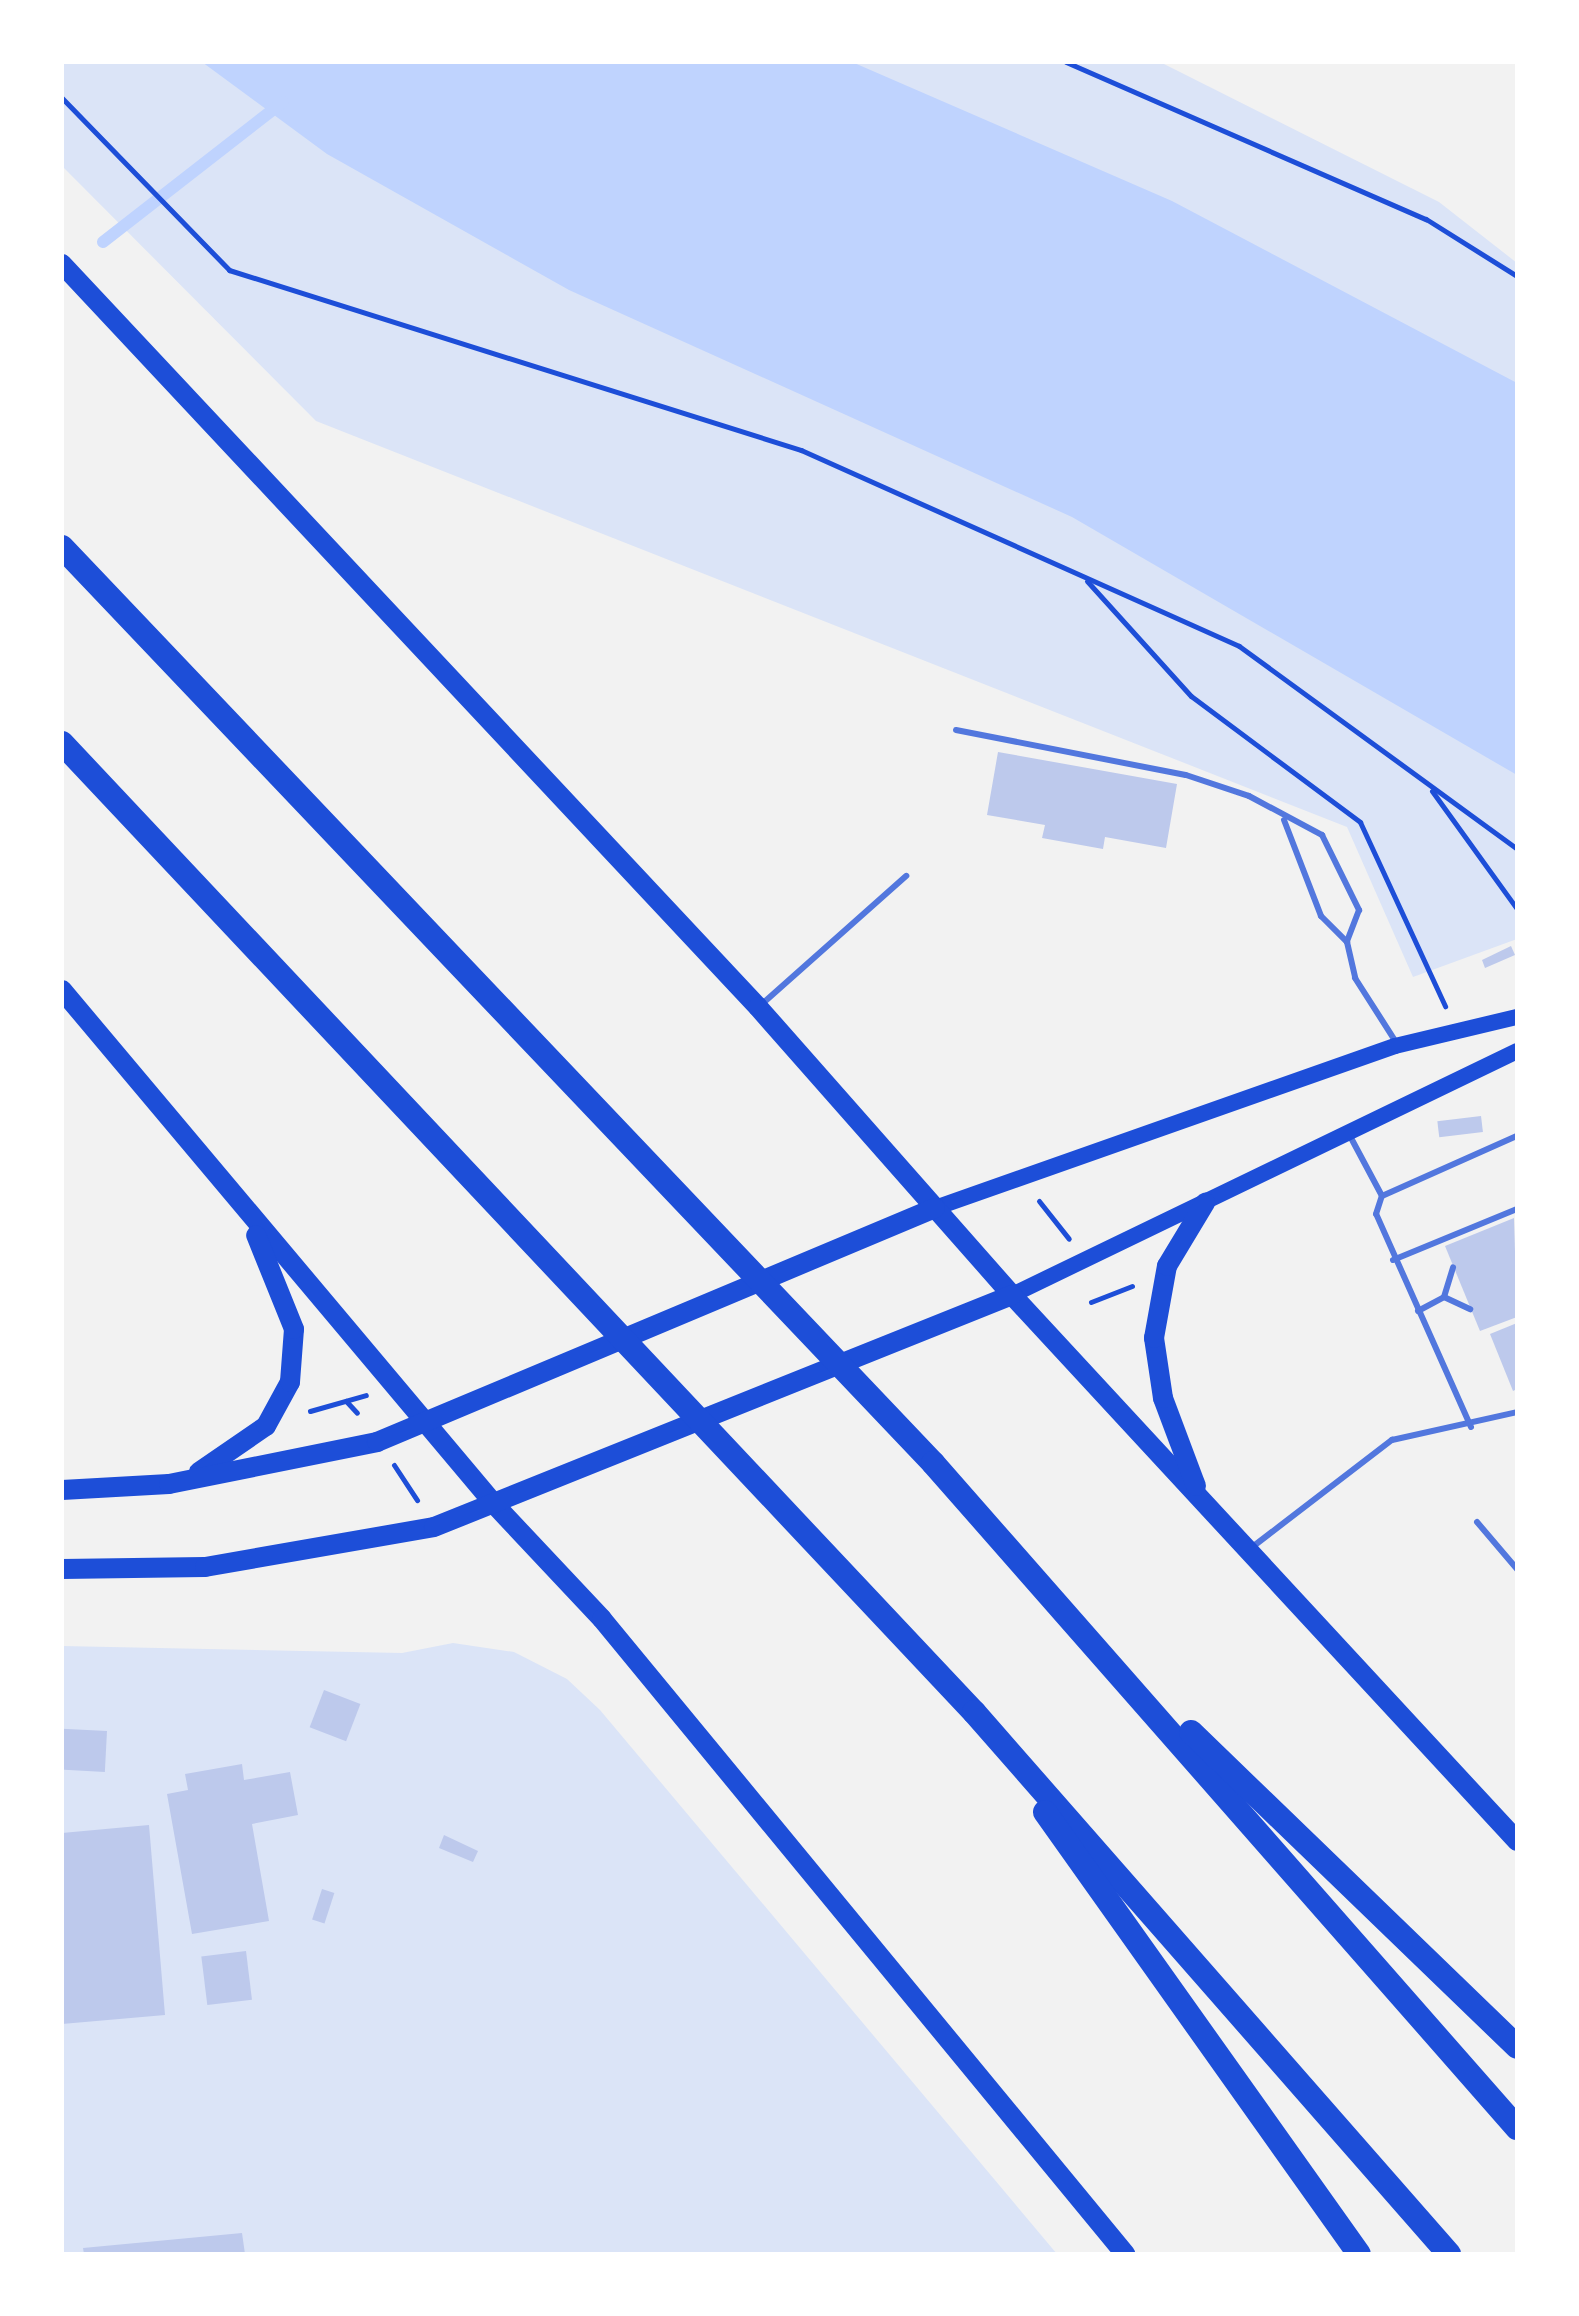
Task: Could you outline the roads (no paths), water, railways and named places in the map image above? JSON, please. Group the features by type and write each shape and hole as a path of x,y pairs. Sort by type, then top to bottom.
{"highway":[{"path":"62,547 933,1463 1068,1613 1517,2128"},
{"path":"62,743 537,1241 797,1519 974,1712 1449,2254"},
{"path":"1068,1613 1517,2047"},
{"path":"974,1712 1359,2254"}],"main road":[{"path":"62,264 758,1007 1012,1295 1517,1841"},
{"path":"62,990 495,1505 602,1619 1125,2254"},
{"path":"62,1490 169,1484 358,1447 426,1422 935,1208 1398,1045 1517,1017"},
{"path":"62,1569 285,1558 434,1527 1012,1295 1517,1051"},
{"path":"169,1484 245,1446 266,1426 290,1382 294,1329 286,1300 233,1197"},
{"path":"1203,1501 1163,1398 1154,1338 1167,1266 1205,1203"}],"lane":[{"path":"956,730 1186,775 1249,796 1284,820 1322,835 1359,910 1347,942"},
{"path":"1284,820 1321,916 1347,942 1355,978 1398,1045"},
{"path":"758,1007 906,876"},
{"path":"1349,1134 1382,1196 1376,1214 1393,1260 1471,1427"},
{"path":"1382,1196 1517,1136"},
{"path":"1393,1260 1517,1209"},
{"path":"1418,1311 1444,1297 1453,1267"},
{"path":"1444,1297 1470,1309"},
{"path":"1248,1550 1392,1440 1471,1427 1517,1412"},
{"path":"1477,1522 1517,1569"}],"water":[{"path":"202,62 852,62 1172,201 1517,383 1517,775 1072,517 569,290 327,154"}],"waterway":[{"path":"103,242 283,102"}]}
